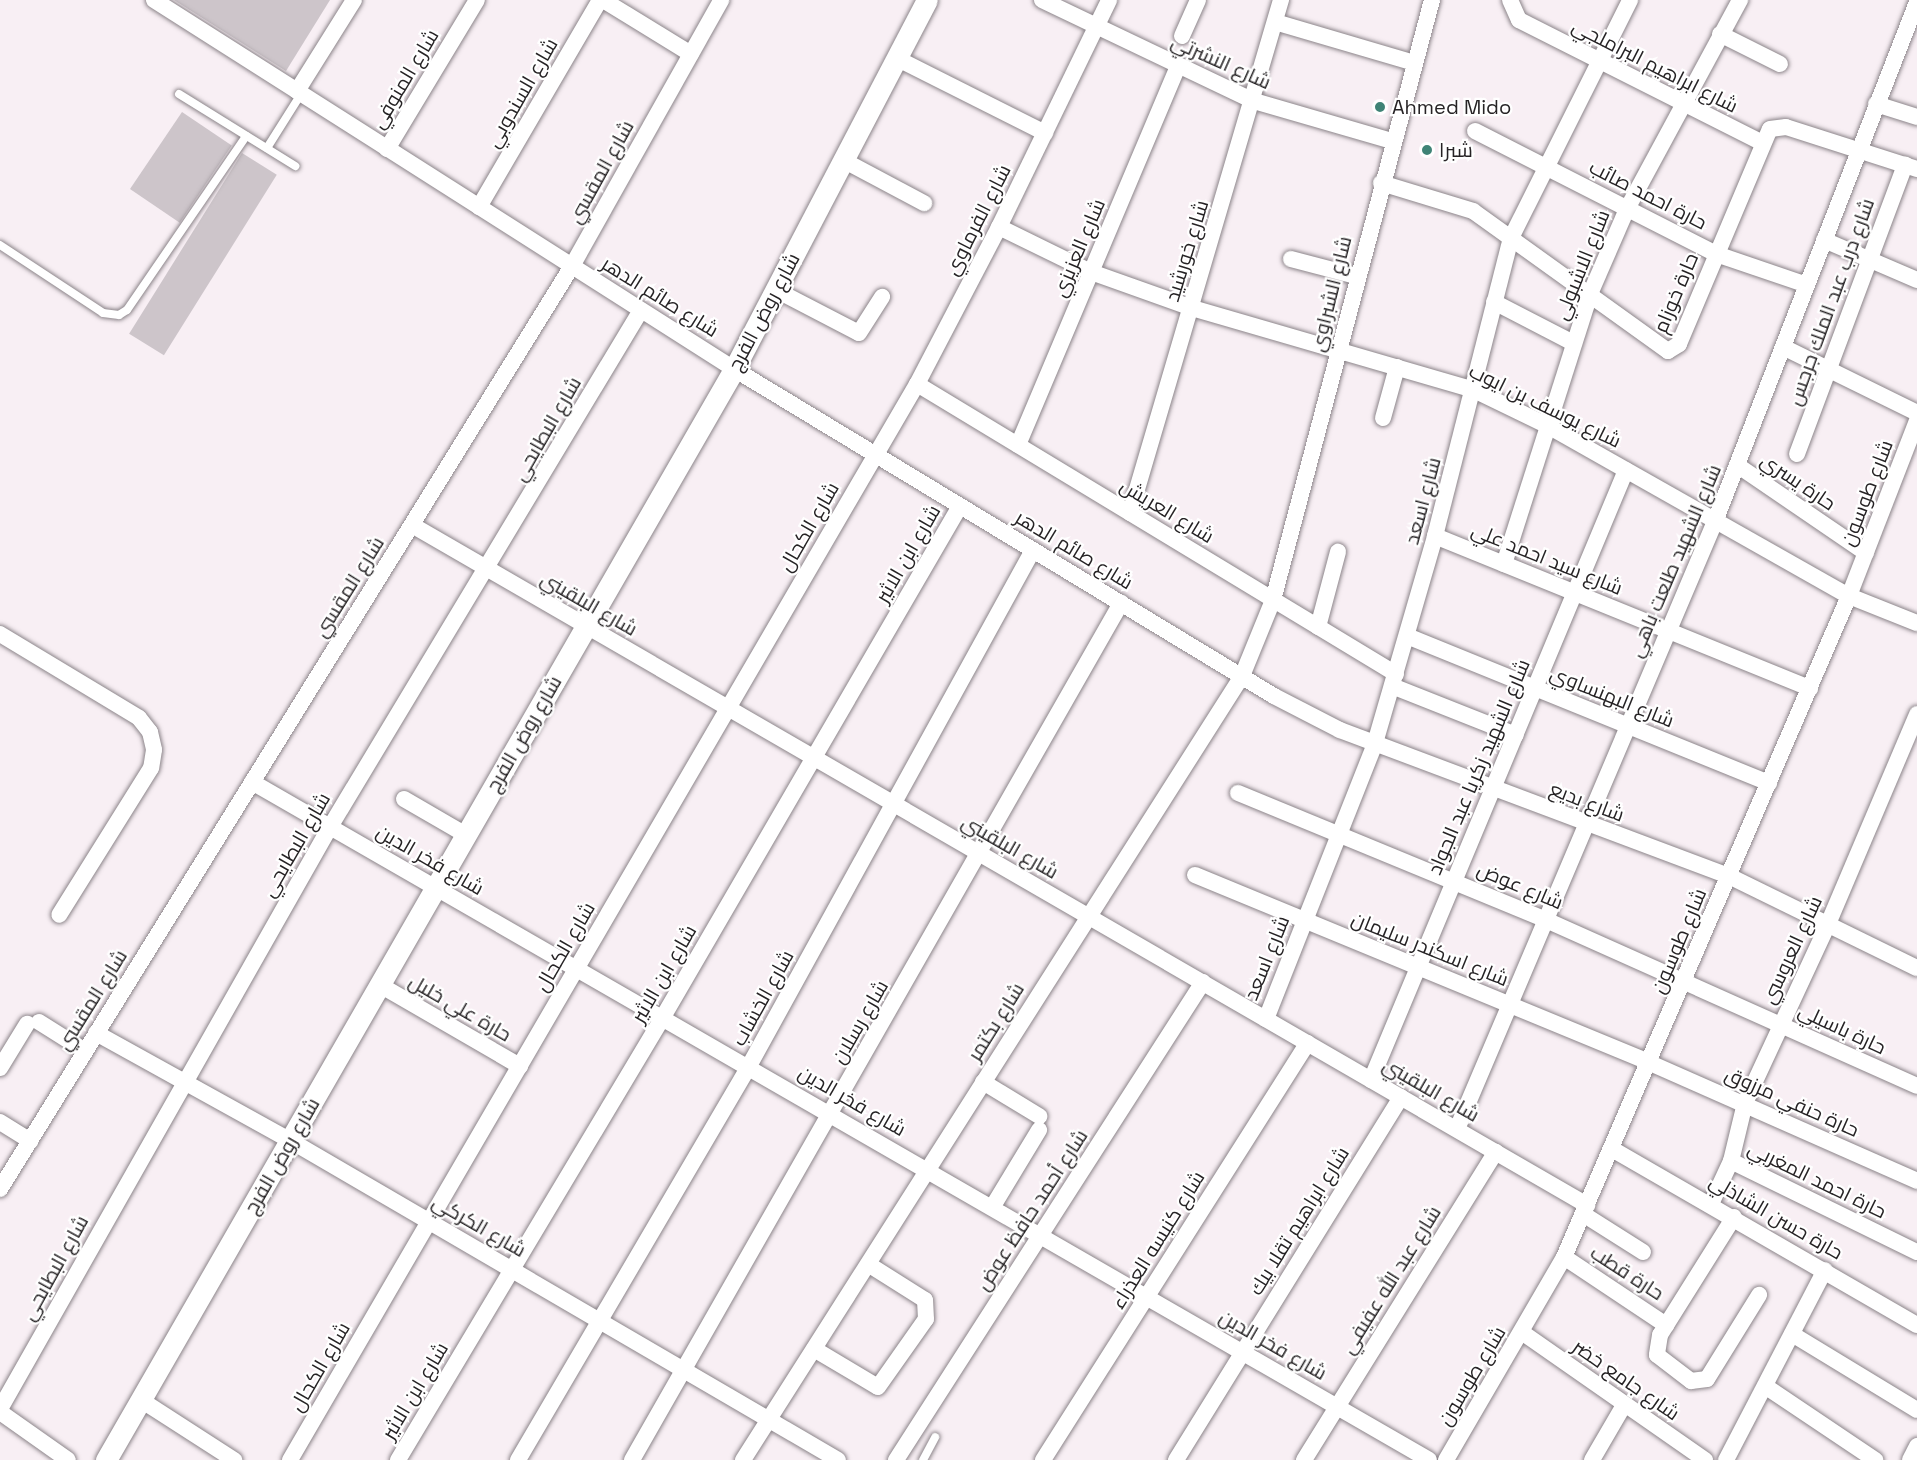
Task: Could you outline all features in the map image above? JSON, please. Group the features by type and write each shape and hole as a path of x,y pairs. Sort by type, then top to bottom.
{"street":[{"name":"شارع صائم الدهر","path":"154,0 734,369 1242,676"},
{"path":"299,93 354,0"},
{"name":"شارع المنوفي","path":"387,149 477,0"},
{"path":"602,0 691,54"},
{"name":"شارع السندوبي","path":"479,207 602,0"},
{"name":"شارع المقسي","path":"0,1189 572,266 721,0"},
{"name":"شارع روض الفرج","path":"106,1460 734,369 927,0"},
{"name":"شارع النشرتي","path":"1042,0 1178,67 1254,101 1392,141"},
{"name":"شارع الفرماوي","path":"875,455 917,384 999,228 1108,0"},
{"path":"1182,36 1198,0"},
{"name":"شارع خورشيد","path":"1130,513 1254,101 1281,0"},
{"name":"شارع الشبراوي","path":"1273,600 1356,276 1432,0"},
{"name":"شارع ابراهيم البراملجي","path":"1510,0 1519,20 1761,142"},
{"name":"شارع اسعد","path":"1266,1019 1375,743 1435,536 1511,238 1630,0"},
{"name":"شارع الاشبولي","path":"1504,564 1590,294 1627,209 1740,0"},
{"name":"شارع الشهيد طلعت باهي","path":"1457,1129 1716,519 1917,2"},
{"path":"1275,22 1414,63"},
{"path":"1720,34 1780,64"},
{"path":"896,58 1044,133"},
{"name":"شارع العزيزي","path":"1018,445 1178,67"},
{"path":"1876,104 1917,117"},
{"path":"1761,142 1778,126 1859,149 1911,167"},
{"name":"حارة احمد صائب","path":"1475,130 1716,254 1807,285"},
{"name":"حارة خوزام","path":"1590,294 1664,350 1677,348 1761,142"},
{"path":"843,160 924,203"},
{"name":"شارع درب عبد الملك جرجس","path":"1797,454 1868,259 1911,167"},
{"path":"1381,183 1452,202 1511,238 1590,294"},
{"name":"شارع يوسف بن ايوب","path":"999,228 1091,272 1192,308 1474,390 1548,426 1849,596 1917,623"},
{"path":"1824,240 1917,280"},
{"path":"1291,259 1356,276"},
{"path":"776,290 859,333 882,297"},
{"path":"1494,302 1573,344"},
{"name":"شارع البطايحي","path":"0,1411 183,1081 330,827 489,570 641,310"},
{"path":"1783,347 1917,413"},
{"path":"1383,417 1397,367"},
{"name":"شارع العريش","path":"917,384 1318,627 1394,680 1516,735"},
{"name":"شارع طوسون","path":"1446,1460 1523,1333 1564,1257 1650,1063 1849,596 1917,421"},
{"name":"شارع الكحال","path":"290,1460 875,455"},
{"name":"حارة يسري","path":"1737,465 1866,553"},
{"name":"شارع الشهيد زكريا عبد الجواد","path":"1371,1080 1626,470"},
{"name":"شارع ابن الاثير","path":"398,1460 663,1017 960,506"},
{"name":"شارع البلقيني","path":"412,525 1496,1152 1585,1209 1643,1252"},
{"name":"شارع سيد احمد علي","path":"1435,536 1810,688"},
{"name":"شارع الخشاب","path":"518,1460 748,1066 895,805 1034,550"},
{"path":"1318,627 1338,552"},
{"name":"شارع بكتمر","path":"743,1460 1242,676 1273,600"},
{"name":"شارع رسلان","path":"632,1460 686,1371 831,1113 981,855 1121,603"},
{"path":"0,634 139,718 150,732 154,750 151,768 59,915"},
{"name":"شارع البهنساوي","path":"1407,636 1769,783"},
{"name":"شارع بديع","path":"1242,676 1306,714 1375,743 1729,876 1917,968"},
{"name":"شارع العروسي","path":"1711,1204 1731,1161 1745,1103 1828,924 1917,714"},
{"name":"شارع فخر الدين","path":"252,782 993,1206 1429,1460"},
{"name":"شارع عوض","path":"1238,793 1454,881 1684,982"},
{"path":"404,799 466,835"},
{"name":"شارع اسكندر سليمان","path":"1195,875 1650,1063"},
{"name":"شارع أحمد حافظ عوض","path":"897,1460 1203,982"},
{"name":"حارة باسيلي","path":"1684,982 1917,1086"},
{"name":"حارة علي خليل","path":"380,985 520,1066"},
{"path":"0,1068 33,1023 85,1051"},
{"name":"شارع الكركي","path":"96,1033 291,1141 838,1460"},
{"name":"شارع كنيسه العذراء","path":"1043,1460 1308,1043"},
{"name":"حارة حنفي مرزوق","path":"1650,1063 1745,1103 1917,1181"},
{"path":"983,1082 1039,1123 993,1206"},
{"name":"شارع ابراهيم تقلا بيك","path":"1176,1460 1401,1097"},
{"path":"0,1122 30,1141"},
{"name":"حارة حسن الشاذلي","path":"1612,1149 1734,1217 1917,1325"},
{"name":"شارع عبد الله عفيفي","path":"1304,1460 1496,1152"},
{"name":"حارة احمد المغربي","path":"1731,1161 1917,1252"},
{"path":"1734,1217 1666,1324 1656,1344 1657,1355 1691,1381 1700,1382 1713,1373 1759,1295"},
{"name":"حارة قطب","path":"1564,1257 1666,1324"},
{"path":"814,1349 878,1387 926,1319 926,1300 868,1264"},
{"path":"1726,1460 1825,1270"},
{"name":"شارع جامع خضر","path":"1523,1333 1705,1460"},
{"path":"1792,1334 1917,1410"},
{"path":"1765,1386 1875,1460"},
{"path":"141,1400 234,1460"},
{"path":"1592,1460 1624,1405"},
{"path":"0,1411 68,1460"},
{"path":"1910,1460 1917,1446"}],"lane":[{"path":"267,148 299,93"},
{"path":"179,94 295,166"},
{"path":"0,245 103,313 119,315 127,310 246,136"},
{"path":"923,1460 935,1437"}],"building":[{"path":"174,0 330,0 286,71"},
{"path":"182,112 232,146 180,223 130,189"},
{"path":"242,153 277,175 164,355 129,334"}],"place":[{"name":"Ahmed Mido","path":"1380,107"},
{"name":"شبرا","path":"1427,150"}]}
